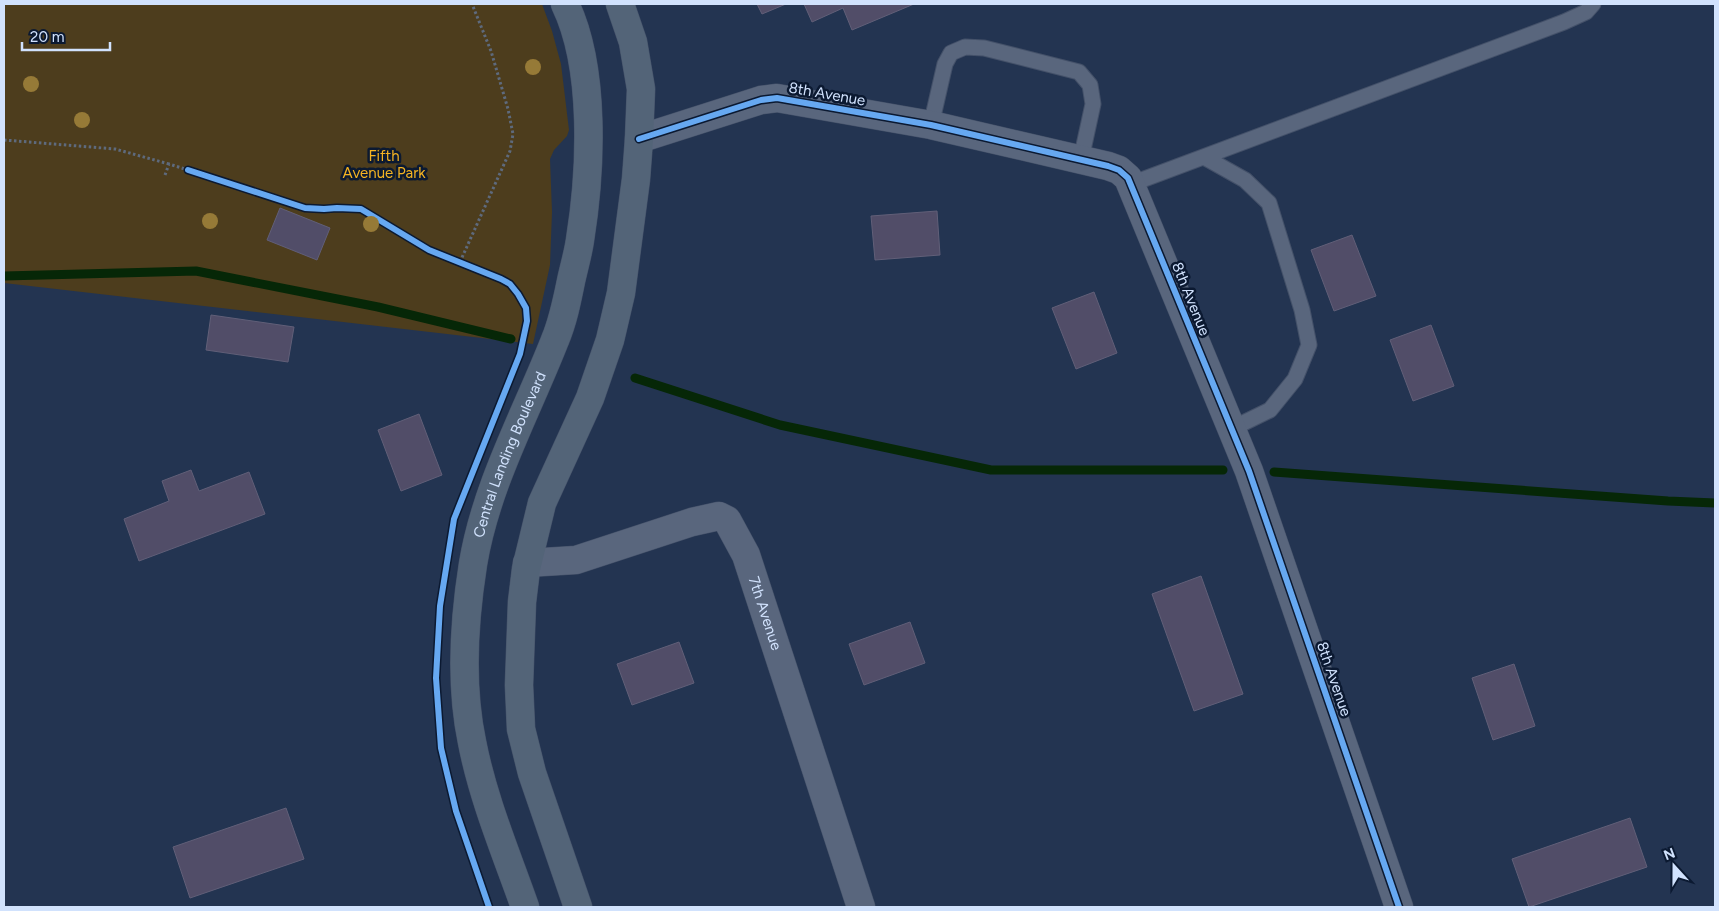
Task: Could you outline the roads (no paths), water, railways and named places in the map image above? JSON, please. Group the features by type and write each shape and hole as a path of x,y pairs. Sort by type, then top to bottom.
{"street":[{"name":"Central Landing Boulevard","path":"525,907 491,811 472,742 466,696 465,648 474,564 485,515 494,486 556,338 565,310 580,243 586,187 587,107 584,70 576,31 565,4"},
{"path":"578,907 532,773 521,729 519,685 521,611 527,563 542,503 590,398 601,370 617,316 636,179 640,139 641,89 633,42 620,4"},
{"name":"8th Avenue","path":"640,139 761,100 777,98 931,125 1081,159 1119,170 1128,178 1252,480 1399,907"},
{"name":"7th Avenue","path":"527,563 576,560 692,522 719,516 727,520 746,555 861,907"}],"lane":[{"path":"1130,184 1564,22 1586,12 1593,4"},
{"path":"931,125 945,64 952,52 965,47 984,48 1079,72 1090,85 1094,104 1081,159"},
{"path":"1204,157 1245,180 1269,203 1302,310 1309,345 1295,379 1270,410 1231,428"}],"waterway":[{"path":"4,276 196,271 378,307 511,339"},
{"path":"635,378 780,425 991,470 1223,470"},
{"path":"1274,472 1715,503"}],"park label":[{"name":"Fifth Avenue Park","path":"384,164"}]}
